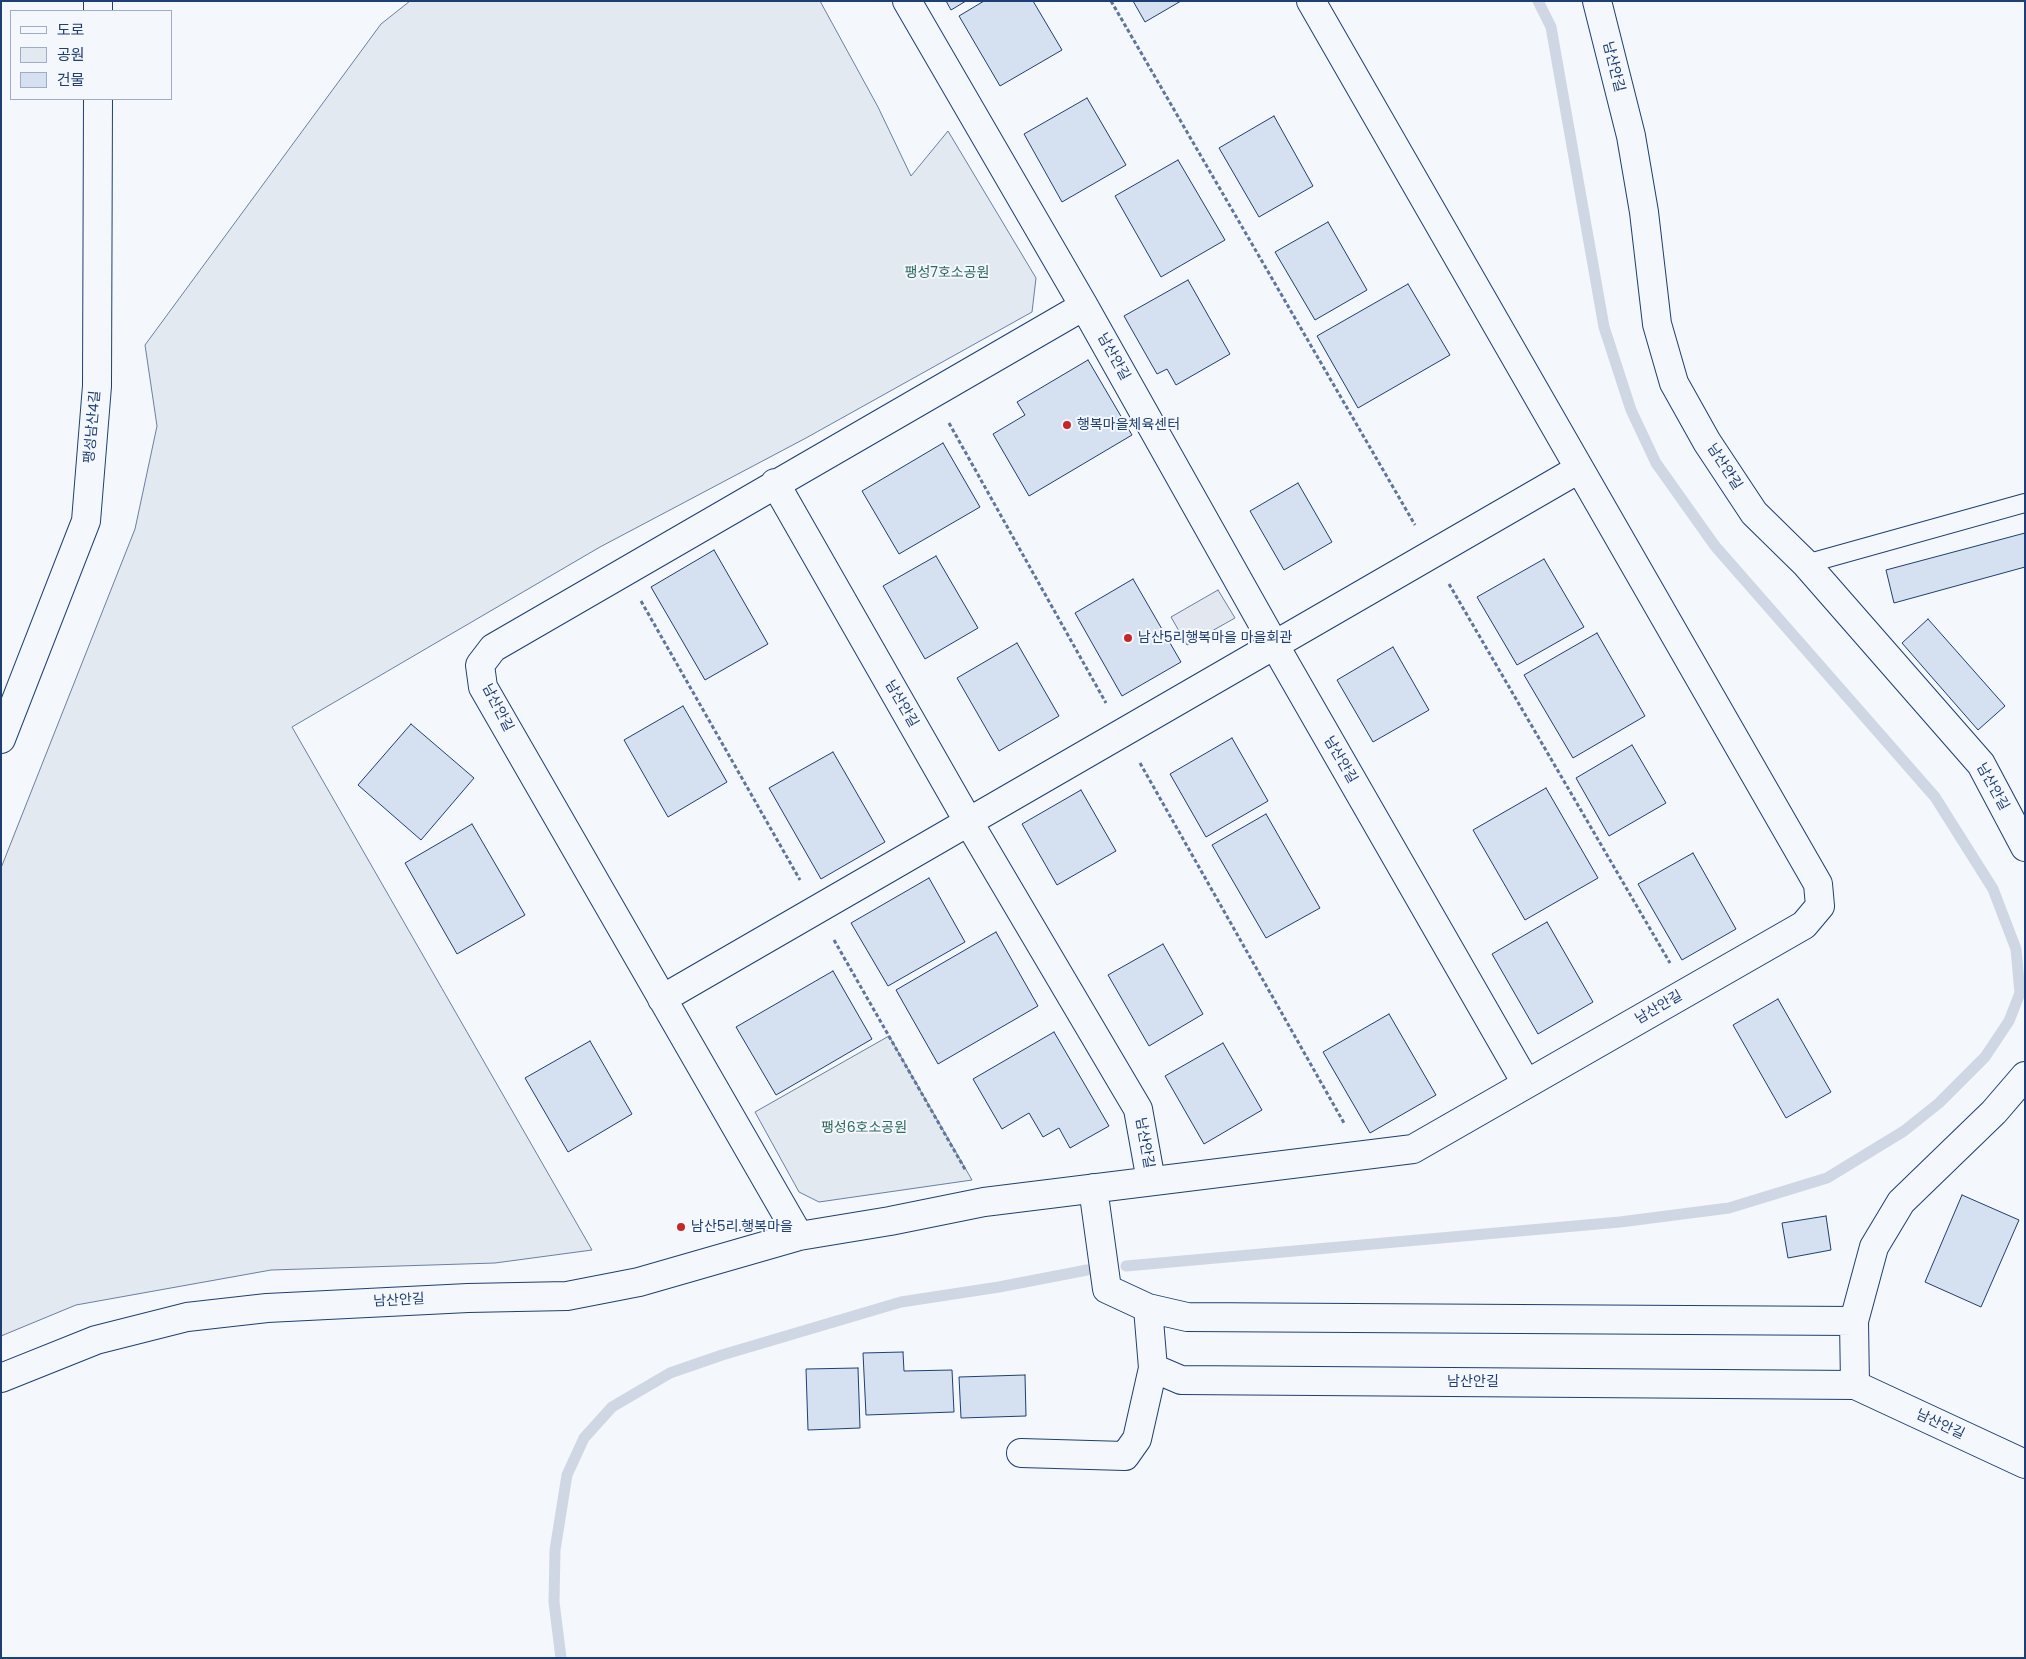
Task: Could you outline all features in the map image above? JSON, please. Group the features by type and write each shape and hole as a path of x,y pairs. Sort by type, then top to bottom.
{"street":[{"name":"남산안길","path":"907,1 1084,306 1274,644 1526,1083"},
{"name":"남산안길","path":"1,1378 96,1340 188,1317 267,1308 468,1298 567,1296 639,1282 799,1236 890,1221 984,1202 1413,1149 1804,924 1820,906 1818,884 1311,1"},
{"name":"남산안길","path":"1597,1 1631,136 1644,212 1657,324 1674,383 1707,442 1754,513 1806,564 1980,764 2025,846"},
{"name":"팽성남산4길","path":"1,738 86,521 97,386 98,100"},
{"name":"남산안길","path":"799,1236 483,687 480,665 493,648 774,483 1084,306"},
{"path":"662,999 1579,469"},
{"name":"남산안길","path":"774,483 968,821 1138,1109 1151,1181"},
{"path":"1855,1385 1854,1321 1874,1246 1901,1202 1994,1112 2025,1076"},
{"path":"1093,1188 1107,1289 1148,1308 1187,1317 1854,1321"},
{"path":"1021,1453 1125,1456 1137,1439 1153,1368 1148,1308"},
{"name":"남산안길","path":"1153,1368 1181,1380 1855,1385 2025,1464"}],"lane":[{"path":"1806,564 2025,504"}],"path":[{"path":"1111,1 1686,992"},
{"path":"932,394 1362,1156"}],"green space":[{"name":"팽성7호소공원","path":"410,1 820,1 878,107 911,176 948,131 1036,278 1032,312 806,438 600,547 292,727 592,1250 495,1263 271,1270 76,1305 1,1336 1,868 135,529 157,426 145,345 381,24"},
{"name":"팽성6호소공원","path":"889,1036 972,1180 819,1202 799,1192 755,1112"}],"shaded area":[{"path":"1218,590 1235,618 1187,645 1171,617"}],"building":[{"path":"946,1 966,1 951,10"},
{"path":"984,1 1033,1 1062,50 1000,86 959,16"},
{"path":"1133,1 1181,1 1145,22"},
{"path":"1087,98 1126,165 1062,202 1024,134"},
{"path":"1274,116 1313,186 1259,217 1219,148"},
{"path":"1178,160 1225,240 1161,277 1115,196"},
{"path":"1328,222 1367,290 1315,320 1275,252"},
{"path":"1188,280 1230,354 1176,385 1167,369 1157,374 1124,316"},
{"path":"1408,284 1450,355 1358,408 1317,336"},
{"name":"행복마을체육센터","path":"1088,360 1132,435 1029,496 993,434 1025,415 1017,402"},
{"path":"943,443 980,507 899,554 862,491"},
{"path":"1298,483 1332,542 1284,570 1250,511"},
{"path":"2025,533 2025,567 1894,603 1886,570"},
{"path":"714,550 768,644 705,680 651,587"},
{"path":"936,556 978,628 925,659 883,586"},
{"path":"1544,559 1584,627 1517,665 1477,597"},
{"name":"남산5리행복마을 마을회관","path":"1133,579 1181,662 1122,696 1075,613"},
{"path":"1928,619 2005,706 1978,730 1902,643"},
{"path":"1597,633 1645,716 1573,758 1524,675"},
{"path":"1017,643 1059,716 999,751 957,678"},
{"path":"1393,647 1429,710 1373,742 1337,680"},
{"path":"683,706 727,782 668,817 624,740"},
{"path":"411,724 474,778 421,840 358,785"},
{"path":"1232,738 1268,801 1206,837 1170,774"},
{"path":"1632,745 1666,803 1609,836 1576,778"},
{"path":"833,752 885,842 821,879 769,788"},
{"path":"1546,788 1598,878 1525,920 1473,830"},
{"path":"1081,790 1116,851 1057,885 1022,824"},
{"path":"1266,814 1320,908 1266,938 1212,845"},
{"path":"472,824 525,915 457,954 405,863"},
{"path":"1693,853 1736,929 1682,960 1638,884"},
{"path":"929,878 965,942 888,986 851,923"},
{"path":"1547,922 1593,1002 1538,1034 1492,954"},
{"path":"996,932 1038,1006 938,1064 896,990"},
{"path":"1163,944 1203,1014 1149,1046 1108,975"},
{"path":"833,971 872,1039 776,1095 736,1027"},
{"path":"1778,999 1831,1092 1786,1118 1733,1025"},
{"path":"1389,1014 1436,1095 1370,1133 1323,1052"},
{"path":"1054,1032 1109,1126 1070,1148 1059,1128 1043,1137 1029,1113 1002,1129 973,1079"},
{"path":"590,1041 632,1114 568,1152 525,1078"},
{"path":"1223,1043 1262,1110 1204,1144 1165,1076"},
{"path":"1962,1195 2019,1220 1981,1307 1925,1282"},
{"path":"1826,1216 1831,1250 1788,1258 1782,1223"},
{"path":"903,1352 904,1371 952,1370 954,1412 866,1415 863,1353"},
{"path":"858,1368 860,1428 808,1430 806,1369"},
{"path":"1025,1375 1026,1416 961,1418 959,1377"}],"waterway":[{"path":"1126,1266 1620,1222 1729,1208 1827,1178 1904,1131 1939,1103 1985,1057 2009,1021 2020,993 2016,949 1993,889 1935,797 1715,546 1656,463 1631,410 1604,327 1551,27 1538,1"},
{"path":"561,1658 554,1602 555,1550 567,1475 584,1438 612,1407 670,1373 722,1355 901,1302 999,1287 1087,1270"}],"place":[{"name":"행복마을체육센터","path":"1067,425"},
{"name":"남산5리행복마을 마을회관","path":"1128,638"},
{"name":"남산5리.행복마을","path":"681,1227"}]}
